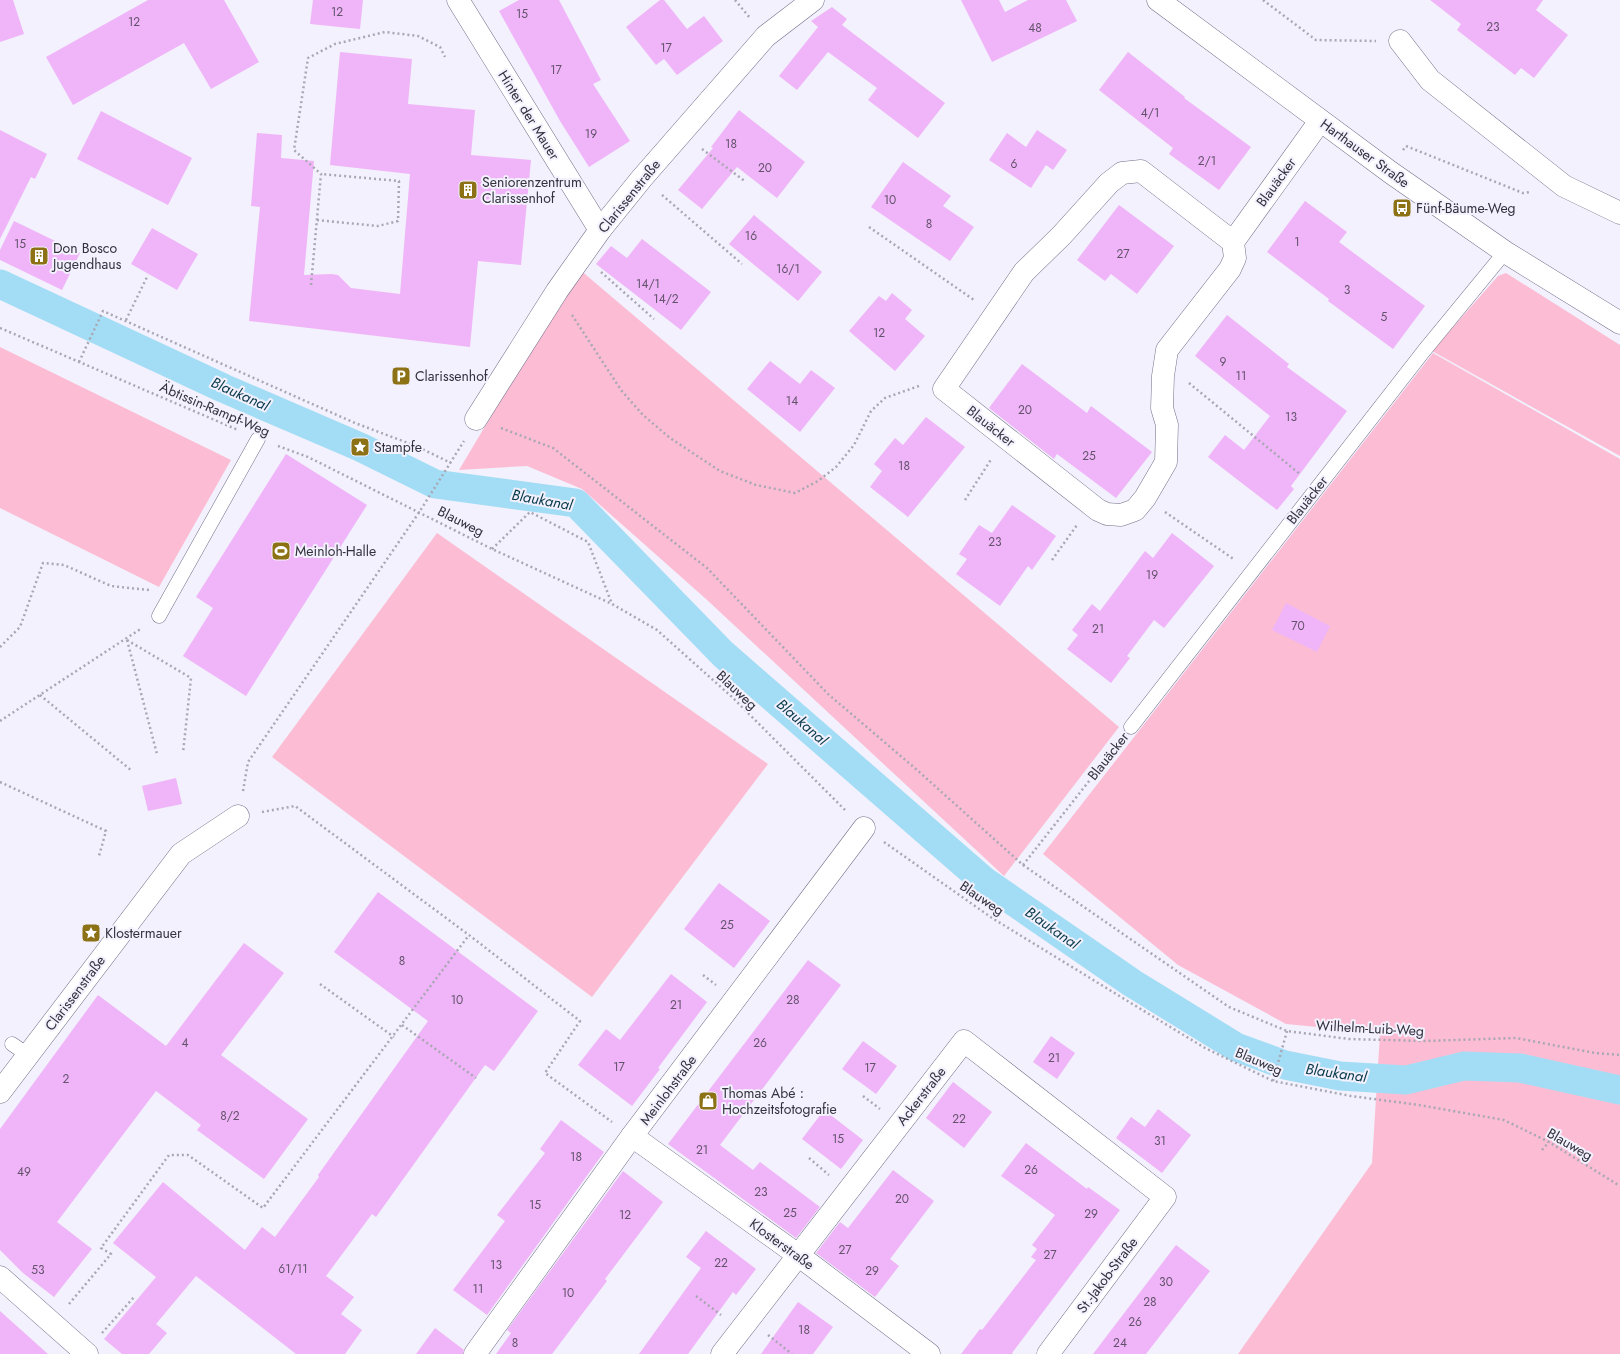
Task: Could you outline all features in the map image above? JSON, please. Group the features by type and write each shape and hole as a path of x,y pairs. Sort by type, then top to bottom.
{"street":[{"name":"Hinter der Mauer","path":"458,0 600,230"},
{"name":"Clarissenstraße","path":"476,419 557,291 600,230 642,178 766,36 813,0"},
{"name":"Harthauser Straße","path":"1158,0 1390,172 1505,252 1620,323"},
{"path":"1400,42 1430,80 1564,186 1620,213"},
{"name":"Blauäcker","path":"944,389 1091,505 1107,514 1121,515 1135,510 1145,498 1166,462 1167,425 1162,408 1163,376 1167,350 1230,269 1235,258 1232,242 1320,121"},
{"path":"944,389 1024,272 1061,236 1109,183 1122,173 1141,171 1232,242"},
{"name":"Clarissenstraße","path":"0,1092 20,1050 181,854 238,816"},
{"name":"Meinlohstraße","path":"475,1354 632,1136 864,828"},
{"name":"Ackerstraße","path":"722,1354 964,1041 1165,1197"},
{"name":"Klosterstraße","path":"632,1136 798,1255 929,1354"},
{"name":"St.-Jakob-Straße","path":"1048,1354 1165,1197"},
{"path":"0,1277 86,1353"}],"lane":[{"name":"Blauäcker","path":"1131,727 1422,352 1505,252"},
{"path":"159,616 258,439"}],"path":[{"path":"1263,0 1316,40 1400,42"},
{"path":"317,220 378,226 398,221 399,181 321,174 294,150 308,58 335,44 385,32 418,36 440,47 445,57"},
{"path":"680,134 746,182"},
{"path":"1390,172 1406,146 1524,193 1564,186"},
{"path":"311,285 321,174"},
{"path":"642,178 742,264"},
{"path":"869,227 995,314"},
{"path":"583,256 654,319"},
{"path":"126,320 148,275"},
{"path":"557,291 621,390 643,416 670,438 720,471 756,485 795,492 818,481 836,467 854,445 871,410 885,398 920,386 944,389"},
{"path":"79,362 103,311 355,423 416,446 450,464 420,512 248,762 238,816 295,806 469,935 580,1022 545,1073 632,1136"},
{"name":"Äbtissin-Rampf-Weg","path":"0,328 258,439 308,457 420,512"},
{"path":"1165,364 1316,488"},
{"name":"Wilhelm-Luib-Weg","path":"476,419 553,448 707,568 828,694 917,770 1023,865 1229,1007 1287,1031 1349,1039 1424,1041 1516,1038 1595,1054 1620,1055"},
{"path":"965,500 1006,438"},
{"path":"1145,498 1251,572"},
{"path":"1052,560 1091,505"},
{"name":"Blauweg","path":"420,512 492,549 612,604 662,635 732,697 864,828 992,918 1205,1048 1273,1081 1351,1096 1419,1105 1504,1120 1549,1142 1620,1186"},
{"path":"492,549 530,512 588,542 612,604"},
{"path":"0,647 20,627 43,563 64,565 111,586 172,593"},
{"path":"0,721 127,640 159,616"},
{"path":"127,640 191,678 183,753"},
{"path":"127,640 157,754"},
{"path":"40,695 132,771"},
{"name":"Blauäcker","path":"1023,865 1131,727"},
{"path":"0,782 106,831 99,856"},
{"path":"52,1323 110,1254 101,1248 169,1155 188,1155 263,1208 394,1037 469,935"},
{"path":"320,984 394,1037"},
{"path":"402,1025 476,1078"},
{"path":"1273,1081 1287,1031"},
{"path":"1542,1150 1549,1142"},
{"path":"86,1353 135,1296"},
{"path":"696,1296 792,1354"}],"shaded area":[{"path":"579,269 1119,727 1004,876 706,599 582,489 527,466 459,470"},
{"path":"1506,273 1620,345 1620,456 1432,351 1498,276"},
{"path":"0,347 231,460 159,587 0,508"},
{"path":"1433,353 1620,459 1620,1354 1238,1354 1372,1163 1380,1033 1286,1024 1178,965 1043,854"},
{"path":"437,533 768,764 592,997 272,757"}],"building":[{"path":"0,0 13,0 24,34 0,42"},
{"path":"148,0 224,0 259,62 211,89 184,43 73,105 46,57"},
{"path":"313,0 363,0 360,29 310,24"},
{"path":"519,0 559,0 601,80 593,84 630,141 589,167 560,121 499,11"},
{"path":"660,0 664,0 687,29 704,16 723,41 677,75 664,59 656,65 626,27"},
{"path":"961,0 999,0 1005,12 1028,0 1066,0 1077,21 992,62"},
{"path":"1430,0 1543,0 1536,10 1568,35 1534,78 1521,68 1515,75 1457,30 1461,24"},
{"path":"832,7 847,19 842,25 945,103 918,138 868,100 877,88 828,52 797,90 779,76 818,27 811,21"},
{"name":"Seniorenzentrum Clarissenhof","path":"340,52 412,59 408,104 475,110 471,155 531,160 521,265 478,261 470,347 249,321 260,207 251,206 257,133 282,135 281,158 314,161 304,275 338,275 351,288 400,294 410,174 330,165"},
{"path":"1128,52 1185,97 1184,98 1251,147 1219,190 1169,154 1173,148 1099,90"},
{"path":"739,110 805,162 777,198 737,167 702,209 678,190 713,148 711,147"},
{"path":"101,111 192,158 168,205 77,159"},
{"path":"0,130 47,154 35,179 31,177 0,239"},
{"path":"1037,130 1067,150 1053,170 1046,165 1031,188 989,160 1007,133 1026,147"},
{"path":"903,162 951,196 943,206 974,227 950,261 871,207"},
{"path":"1305,201 1347,232 1339,242 1425,306 1393,349 1328,301 1329,299 1267,252"},
{"path":"1119,205 1174,246 1137,294 1111,274 1105,281 1077,260"},
{"path":"754,215 822,272 798,301 729,244"},
{"name":"Don Bosco Jugendhaus","path":"14,221 80,253 62,290 0,260 0,250"},
{"path":"152,228 198,254 177,290 131,264"},
{"path":"642,239 711,292 681,330 596,264 611,246 627,258"},
{"path":"892,293 912,310 905,319 925,336 895,371 849,331 879,296 886,301"},
{"path":"1227,315 1289,364 1287,367 1347,411 1291,486 1294,489 1277,510 1208,457 1225,435 1244,450 1270,416 1195,356"},
{"path":"770,361 800,384 811,370 835,388 800,432 747,389"},
{"path":"1022,364 1087,413 1091,406 1152,452 1116,498 1057,454 1054,459 989,408"},
{"path":"926,417 965,447 908,517 870,487 882,471 874,464 895,438 903,445"},
{"name":"Meinloh-Halle","path":"286,454 367,505 246,696 183,656 213,608 196,597"},
{"path":"1012,505 1056,536 1032,570 1028,566 1000,606 956,574 967,559 959,554 979,525 992,533"},
{"path":"1172,533 1214,566 1164,628 1154,620 1127,656 1130,658 1111,683 1067,649 1078,635 1072,630 1092,604 1100,611 1145,551 1153,558"},
{"path":"1286,603 1330,626 1317,652 1272,630"},
{"path":"176,778 182,804 148,811 142,786"},
{"path":"719,883 770,921 734,968 684,929"},
{"path":"378,892 538,1011 494,1071 485,1065 376,1217 372,1214 326,1276 354,1297 341,1314 362,1330 345,1354 296,1354 196,1276 156,1324 167,1333 149,1354 122,1354 104,1339 156,1277 113,1243 163,1182 245,1250 262,1227 275,1237 319,1177 318,1175 428,1021 334,952"},
{"path":"244,943 284,973 221,1055 308,1119 264,1179 197,1130 201,1125 156,1091 57,1222 92,1249 54,1297 23,1273 0,1250 0,1129 98,995 166,1046"},
{"path":"808,960 841,985 720,1145 753,1170 760,1162 820,1207 796,1238 668,1144"},
{"path":"671,974 707,1002 632,1106 578,1065 606,1029 620,1040"},
{"path":"1051,1036 1075,1053 1057,1079 1033,1062"},
{"path":"863,1041 897,1066 876,1094 842,1069"},
{"path":"953,1082 992,1112 964,1148 926,1118"},
{"path":"1158,1109 1191,1135 1162,1173 1116,1138 1131,1117 1145,1127"},
{"path":"824,1110 863,1140 841,1169 802,1139"},
{"path":"561,1120 604,1152 487,1315 453,1290 505,1221 497,1215 545,1153 540,1149"},
{"path":"1026,1143 1087,1189 1088,1187 1120,1210 1012,1353 1013,1354 961,1354 980,1329 982,1330 1036,1260 1031,1257 1037,1249 1032,1245 1055,1215 1001,1176"},
{"path":"893,1170 934,1201 890,1259 899,1266 875,1297 816,1253 840,1222 848,1228"},
{"path":"623,1171 663,1202 605,1279 607,1281 552,1354 496,1354 511,1333 507,1330"},
{"path":"706,1231 756,1269 736,1295 733,1292 688,1354 639,1354 701,1268 686,1257"},
{"path":"1176,1245 1210,1271 1146,1354 1093,1354"},
{"path":"798,1302 833,1327 813,1354 761,1354"},
{"path":"0,1311 48,1354 0,1354"},
{"path":"435,1328 464,1350 463,1354 416,1354"}],"waterway":[{"name":"Blaukanal","path":"0,284 223,388 360,447 435,484 576,503 723,654 984,881 1132,983 1236,1047 1285,1065 1340,1076 1406,1080 1464,1066 1520,1068 1620,1090"}],"place":[{"name":"Seniorenzentrum Clarissenhof","path":"468,190"},
{"name":"Fünf-Bäume-Weg","path":"1402,208"},
{"name":"Don Bosco Jugendhaus","path":"39,256"},
{"name":"Clarissenhof","path":"401,376"},
{"name":"Stampfe","path":"360,447"},
{"name":"Meinloh-Halle","path":"281,551"},
{"name":"Klostermauer","path":"91,933"},
{"name":"Thomas Abé : Hochzeitsfotografie","path":"708,1101"}]}
